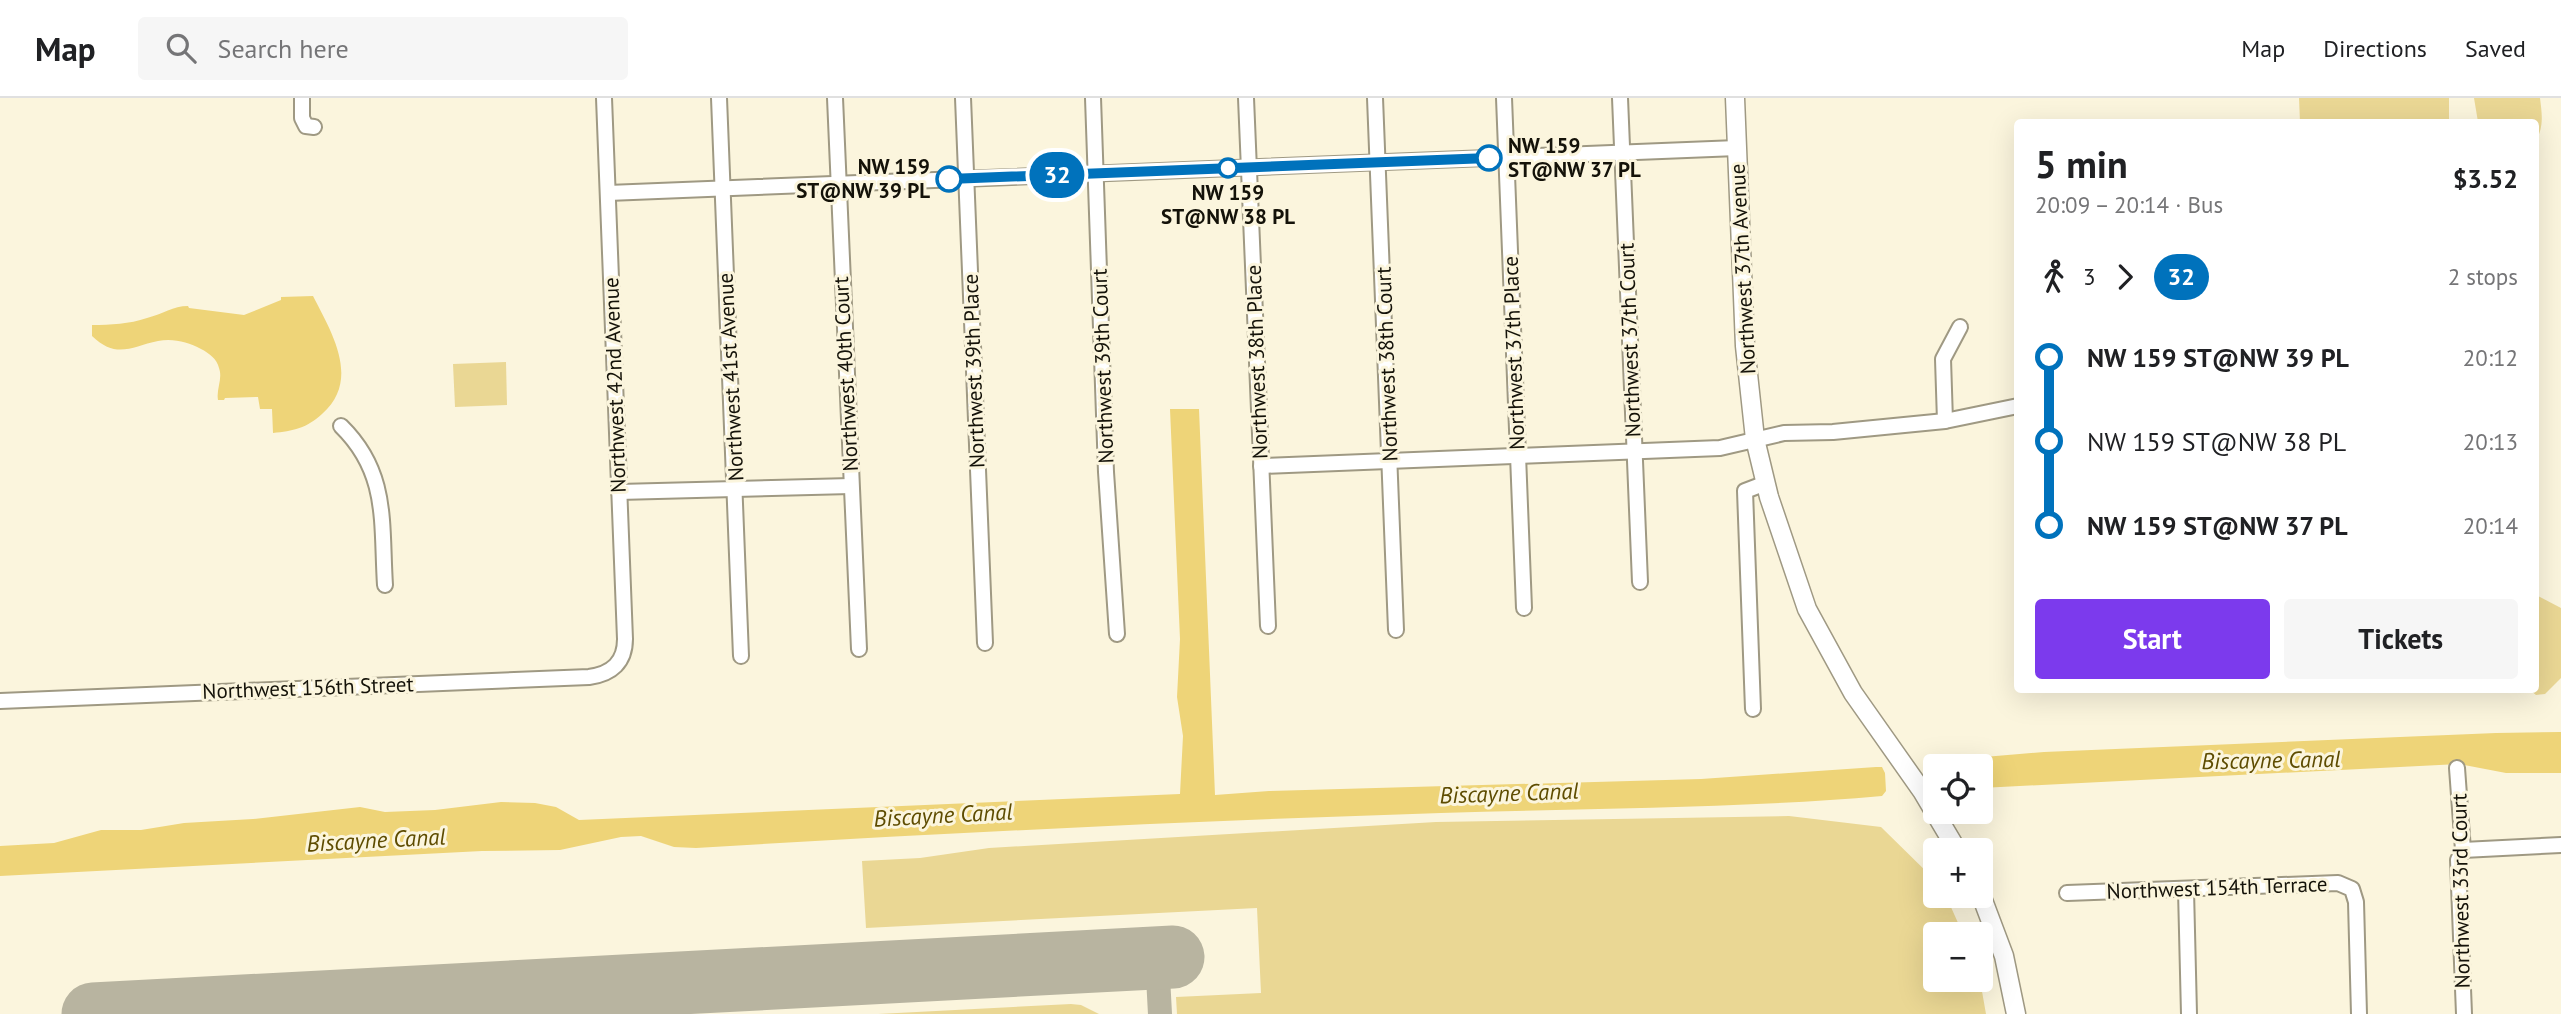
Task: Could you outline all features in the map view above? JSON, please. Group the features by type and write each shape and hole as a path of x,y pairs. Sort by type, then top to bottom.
{"main road":[{"name":"Northwest 37th Avenue","path":"1735,98 1744,323 1755,439 1766,483 1807,609 1853,693 1922,791 1950,838"},
{"path":"1986,908 2004,956 2016,1014"}],"street":[{"path":"302,98 302,118 306,125 314,127"},
{"name":"Northwest 42nd Avenue","path":"604,98 625,644 622,658 614,668"},
{"name":"Northwest 41st Avenue","path":"719,98 741,656"},
{"name":"Northwest 40th Court","path":"835,98 859,649"},
{"name":"Northwest 39th Place","path":"963,98 985,643"},
{"name":"Northwest 39th Court","path":"1093,98 1106,472 1117,634"},
{"name":"Northwest 38th Place","path":"1246,98 1268,626"},
{"name":"Northwest 38th Court","path":"1375,98 1396,630"},
{"name":"Northwest 37th Place","path":"1504,98 1524,608"},
{"name":"Northwest 37th Court","path":"1620,98 1640,582"},
{"path":"608,193 1737,148"},
{"path":"1945,421 1943,359 1960,327"},
{"path":"1261,467 1720,448 1784,433 1833,432 1945,421 2014,407"},
{"path":"341,426 357,442 373,470 379,492 385,585"},
{"path":"1753,709 1745,491 1766,483"},
{"path":"619,492 851,486"},
{"name":"Northwest 156th Street","path":"0,701 589,677 600,676 614,668"},
{"name":"Northwest 33rd Court","path":"2457,768 2463,850 2458,860 2464,1014"},
{"path":"2463,850 2561,845"},
{"name":"Northwest 154th Terrace","path":"2067,893 2339,883 2351,889 2356,902 2359,1014"},
{"path":"2186,890 2189,1014"}],"shaded area":[{"path":"2299,98 2449,98 2449,119 2300,119"},
{"path":"2474,98 2540,98 2542,115 2539,136 2539,119 2478,119"},
{"path":"506,362 507,405 455,407 453,364"},
{"path":"2539,597 2561,608 2561,678 2545,694 2534,693 2539,693"},
{"path":"1789,816 1881,827 1923,868 1923,908 1951,908 1958,922 1923,922 1923,992 1982,992 1986,1014 1177,1014 1176,997 1261,993 1257,908 866,928 862,861 920,858 989,848 1436,822"},
{"path":"1081,1005 1099,1014 878,1014"}],"water":[{"path":"313,296 328,325 339,356 340,386 334,401 322,414 305,426 287,431 273,433 272,409 260,409 258,397 218,400 218,365 210,354 196,347 180,341 164,340 117,349 109,348 92,336 92,325 133,322 183,306 244,315 281,300 281,297"},
{"name":"Biscayne Canal","path":"1170,409 1199,409 1215,795 1269,791 1701,779 1876,767 1882,767 1885,773 1886,791 1882,796 1772,803 1254,820 696,848 674,847 641,836 621,837 560,850 482,851 0,876 0,846 54,843 101,830 141,830 184,823 253,819 360,807 385,812 435,810 501,802 535,803 556,807 579,820 1180,794 1183,736 1177,697 1180,639"},
{"name":"Biscayne Canal","path":"2561,732 2561,773 2506,773 2459,764 1993,787 1993,756"}],"taxiway":[{"path":"1157,958 1160,1014"},
{"path":"345,1014 373,999"},
{"path":"268,1005 287,1014"}],"runway":[{"path":"93,1014 1173,957"}],"bus line":[{"name":"32","path":"949,179 1489,158"}],"place":[{"name":"NW 159 ST@NW 37 PL","path":"1489,158"},
{"name":"NW 159 ST@NW 38 PL","path":"1228,168"},
{"name":"NW 159 ST@NW 39 PL","path":"949,179"}]}
